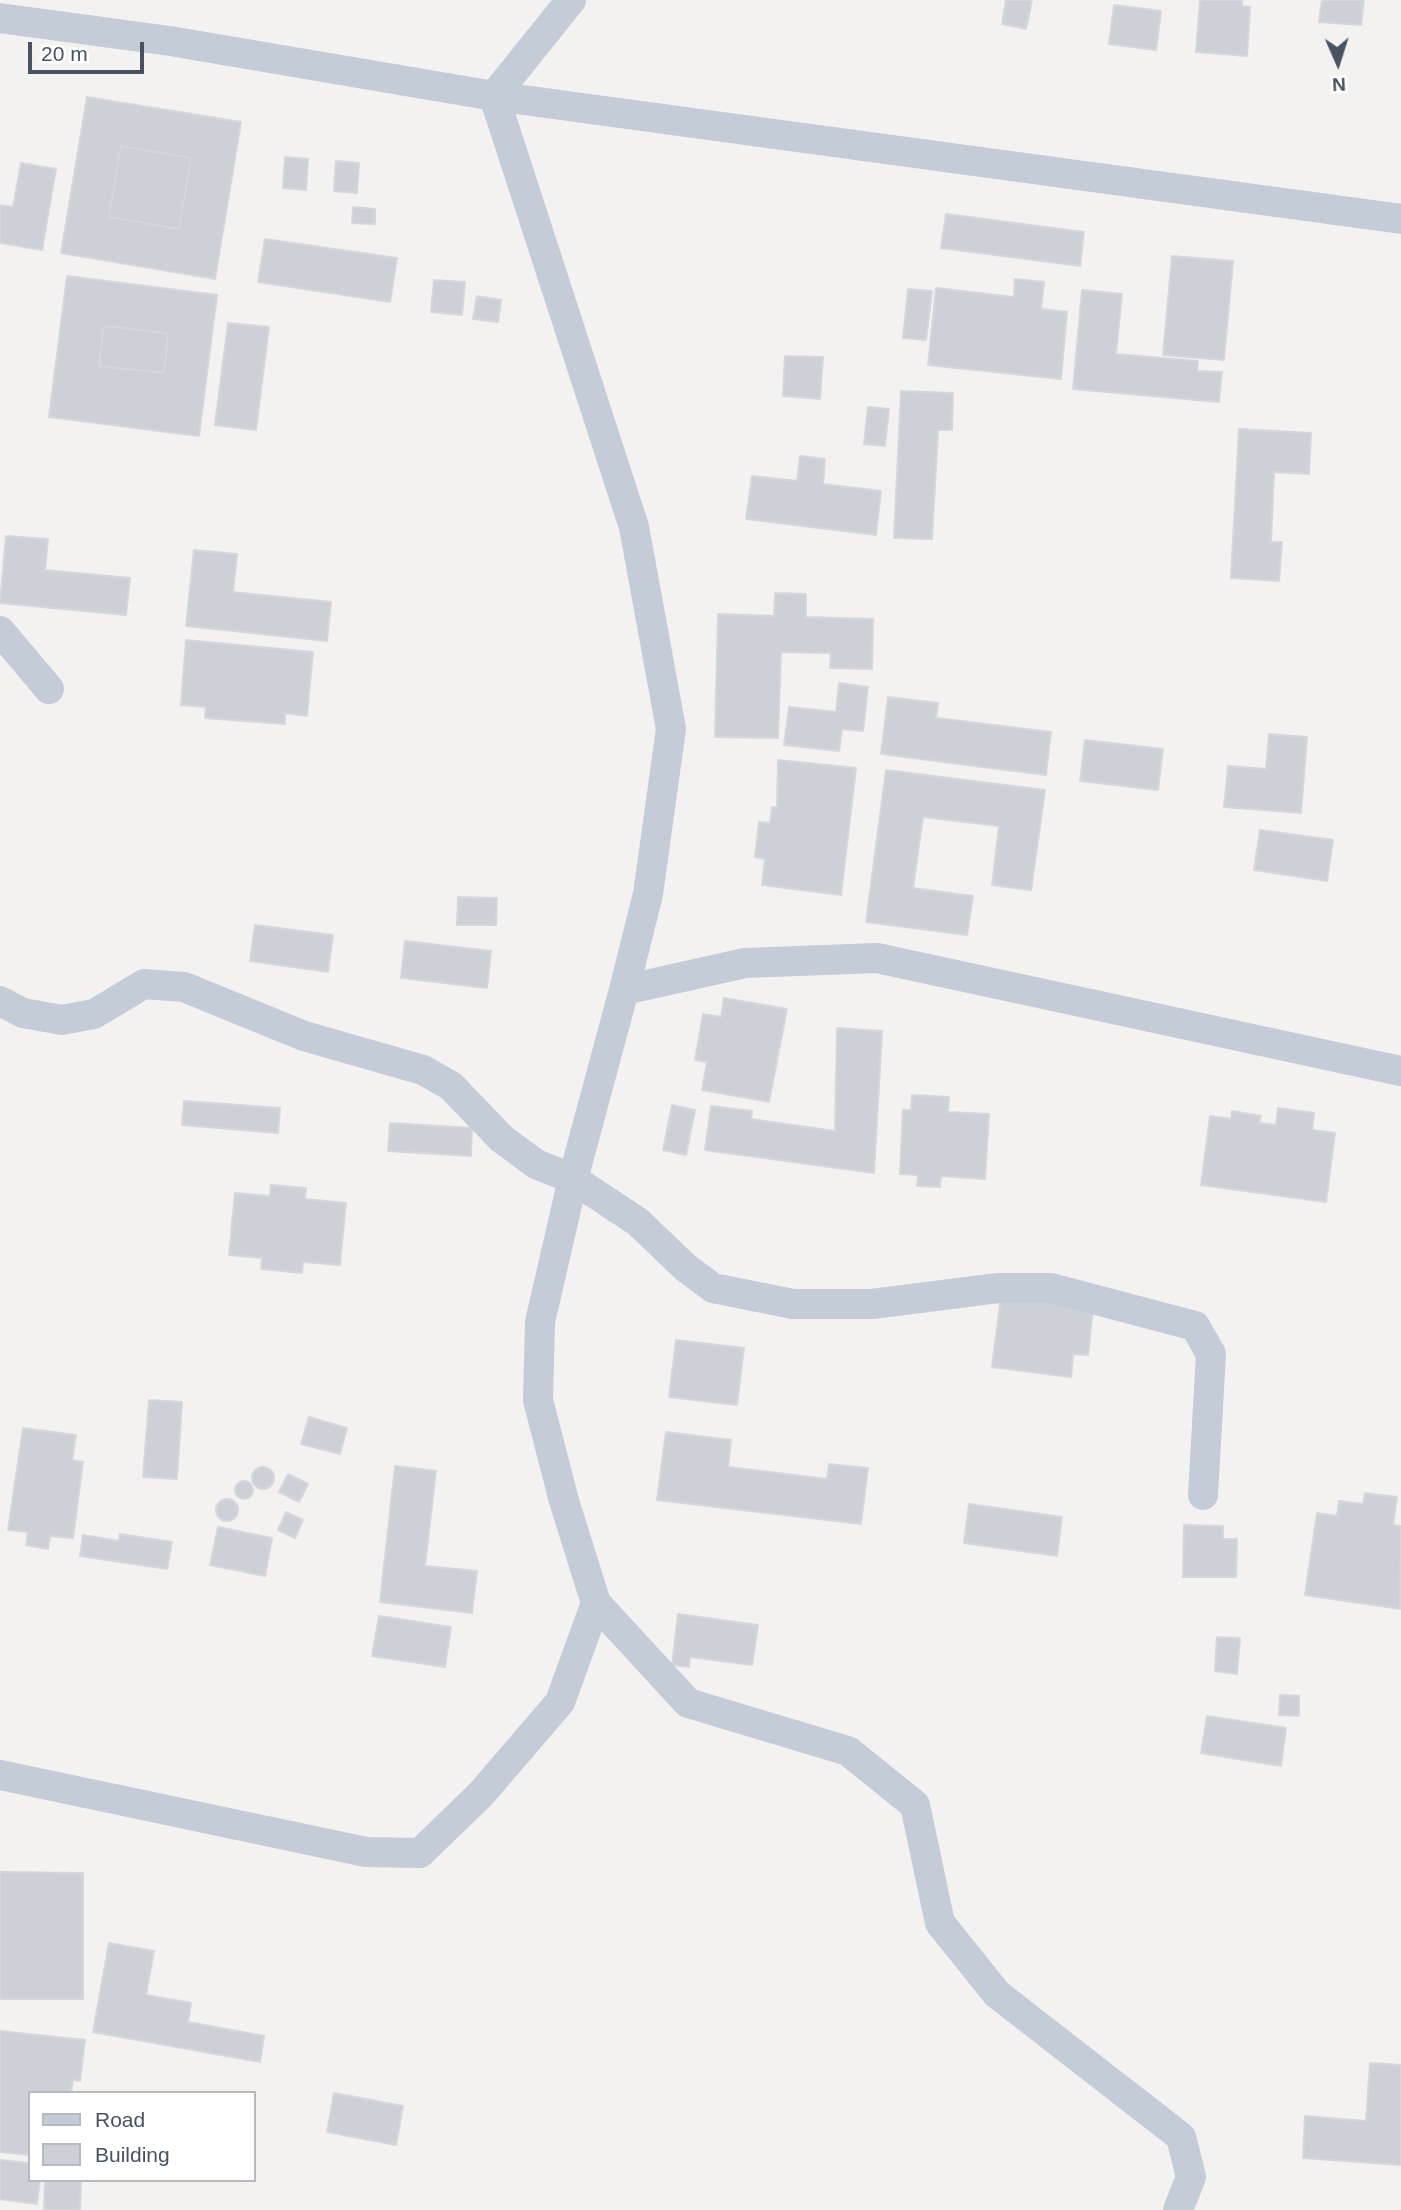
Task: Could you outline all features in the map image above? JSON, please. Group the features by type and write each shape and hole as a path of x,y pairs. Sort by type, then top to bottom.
{"street":[{"path":"494,96 571,0"},
{"path":"0,19 170,41 494,96 1401,219"},
{"path":"494,96 634,527 671,729 648,894 573,1179 540,1322 538,1400 564,1501 596,1603 688,1703 848,1751 915,1805 940,1923 997,1994 1181,2137 1191,2177 1178,2210"},
{"path":"0,631 49,689"},
{"path":"624,990 745,963 877,958 1401,1071"},
{"path":"0,1001 23,1013 62,1020 94,1014 145,984 184,988 304,1036 423,1070 451,1086 502,1139 536,1164 573,1179 638,1222 685,1267 713,1288 793,1304 872,1304 999,1288 1051,1288 1195,1326 1211,1354 1203,1495"},
{"path":"0,1775 366,1852 420,1853 481,1794 560,1702 596,1603"}],"building":[{"path":"1006,0 1032,0 1026,29 1002,24"},
{"path":"1200,0 1242,0 1242,6 1250,7 1247,56 1196,52"},
{"path":"1322,0 1364,0 1361,25 1319,22"},
{"path":"1114,5 1161,11 1156,50 1109,44"},
{"path":"87,97 241,122 215,279 61,253","holes":["121,146 191,158 179,229 109,217"]},
{"path":"121,146 191,158 179,229 109,217"},
{"path":"285,157 308,159 306,190 283,188"},
{"path":"336,161 359,163 357,193 334,191"},
{"path":"21,163 56,169 42,250 0,243 0,205 13,207"},
{"path":"353,207 375,209 375,224 352,223"},
{"path":"946,214 1084,232 1080,266 941,248"},
{"path":"265,239 397,258 390,302 258,282"},
{"path":"1172,256 1233,261 1224,360 1163,355"},
{"path":"67,276 217,295 199,436 49,417","holes":["104,326 168,333 164,373 99,366"]},
{"path":"1015,279 1044,282 1041,309 1067,312 1061,379 928,365 936,288 1014,297"},
{"path":"434,280 465,282 462,315 431,312"},
{"path":"908,289 932,291 926,340 903,338"},
{"path":"1082,290 1122,294 1116,354 1198,361 1197,371 1222,372 1219,402 1073,389"},
{"path":"477,296 501,300 498,322 473,319"},
{"path":"228,323 269,327 256,430 215,425"},
{"path":"104,326 168,333 164,373 99,366"},
{"path":"785,356 823,357 820,399 783,396"},
{"path":"901,391 953,393 952,430 938,430 932,539 894,538"},
{"path":"868,407 889,409 885,446 864,444"},
{"path":"1239,429 1311,433 1309,474 1274,472 1271,542 1282,542 1279,581 1231,578"},
{"path":"800,456 825,459 823,484 881,491 876,535 746,519 752,476 797,481"},
{"path":"6,536 48,539 45,570 130,578 126,615 0,603"},
{"path":"194,550 237,554 233,592 331,602 327,641 186,626"},
{"path":"775,593 806,594 806,617 873,619 872,669 830,668 831,653 781,652 778,738 715,737 718,614 774,616"},
{"path":"186,640 313,652 307,716 285,713 285,724 205,718 206,707 181,705"},
{"path":"839,683 868,687 863,731 842,729 839,751 784,745 789,707 836,712"},
{"path":"888,697 938,703 936,718 1051,732 1046,775 881,754"},
{"path":"1269,734 1307,737 1301,813 1224,807 1228,766 1266,769"},
{"path":"1085,740 1163,749 1158,790 1080,781"},
{"path":"778,760 856,768 841,895 762,885 765,859 755,857 759,822 770,823 772,807 777,808"},
{"path":"886,770 1045,790 1031,890 992,885 999,826 923,817 913,888 973,896 967,935 866,922"},
{"path":"1260,830 1333,840 1327,881 1254,870"},
{"path":"458,897 497,898 496,925 457,925"},
{"path":"255,925 333,935 328,972 250,961"},
{"path":"405,941 491,951 487,988 401,978"},
{"path":"724,998 787,1009 769,1102 702,1090 707,1062 695,1060 703,1014 721,1017"},
{"path":"837,1028 882,1031 874,1173 705,1150 711,1106 752,1111 751,1119 835,1131"},
{"path":"912,1095 949,1097 948,1112 989,1114 985,1179 941,1176 940,1187 917,1186 918,1175 900,1174 903,1110 911,1110"},
{"path":"184,1101 280,1108 278,1133 182,1125"},
{"path":"672,1105 695,1110 686,1155 663,1150"},
{"path":"1278,1108 1314,1113 1312,1130 1335,1133 1326,1202 1201,1185 1210,1116 1231,1119 1232,1111 1261,1116 1259,1123 1276,1125"},
{"path":"390,1123 472,1128 471,1156 388,1151"},
{"path":"271,1185 306,1188 305,1199 346,1203 340,1265 303,1262 302,1273 261,1269 262,1258 229,1255 235,1193 270,1196"},
{"path":"1002,1289 1094,1300 1088,1355 1073,1354 1071,1377 992,1367"},
{"path":"676,1340 744,1348 737,1405 669,1397"},
{"path":"149,1400 182,1402 177,1479 143,1477"},
{"path":"309,1417 347,1428 340,1454 301,1444"},
{"path":"23,1428 76,1435 72,1460 83,1462 73,1538 50,1536 48,1549 26,1545 28,1532 8,1530"},
{"path":"666,1432 731,1440 728,1467 827,1479 829,1464 868,1468 861,1524 657,1500"},
{"path":"395,1466 436,1471 425,1566 477,1571 472,1613 380,1602"},
{"path":"259,1467 267,1467 274,1474 274,1482 267,1489 259,1489 252,1482 252,1474"},
{"path":"288,1474 308,1484 299,1502 279,1492"},
{"path":"244,1481 250,1484 253,1490 250,1496 244,1499 238,1496 235,1490 238,1484"},
{"path":"1365,1493 1397,1497 1393,1525 1401,1526 1400,1609 1305,1595 1317,1513 1337,1516 1339,1501 1363,1504"},
{"path":"223,1499 231,1499 238,1506 238,1514 231,1521 223,1521 216,1514 216,1506"},
{"path":"969,1504 1062,1517 1057,1556 964,1543"},
{"path":"286,1512 303,1520 295,1538 278,1530"},
{"path":"1184,1525 1223,1526 1223,1539 1237,1539 1236,1577 1183,1577"},
{"path":"218,1527 272,1538 265,1576 210,1565"},
{"path":"120,1534 172,1542 167,1569 80,1556 83,1535 119,1541"},
{"path":"678,1614 758,1625 752,1665 690,1657 689,1667 672,1665"},
{"path":"379,1616 451,1627 445,1667 372,1656"},
{"path":"1217,1637 1240,1638 1237,1674 1215,1671"},
{"path":"1280,1695 1299,1696 1299,1716 1279,1715"},
{"path":"1207,1716 1286,1728 1281,1766 1201,1753"},
{"path":"0,1872 83,1873 83,1999 0,1999"},
{"path":"109,1943 154,1951 146,1995 191,2003 188,2022 264,2036 260,2062 93,2032"},
{"path":"0,2031 85,2040 80,2081 73,2080 71,2091 28,2091 28,2155 0,2152"},
{"path":"1370,2063 1401,2065 1401,2165 1303,2158 1305,2116 1366,2121"},
{"path":"334,2093 403,2106 396,2145 327,2132"},
{"path":"0,2160 28,2163 28,2182 40,2182 37,2204 0,2199"},
{"path":"45,2182 81,2182 80,2210 44,2210"}]}
